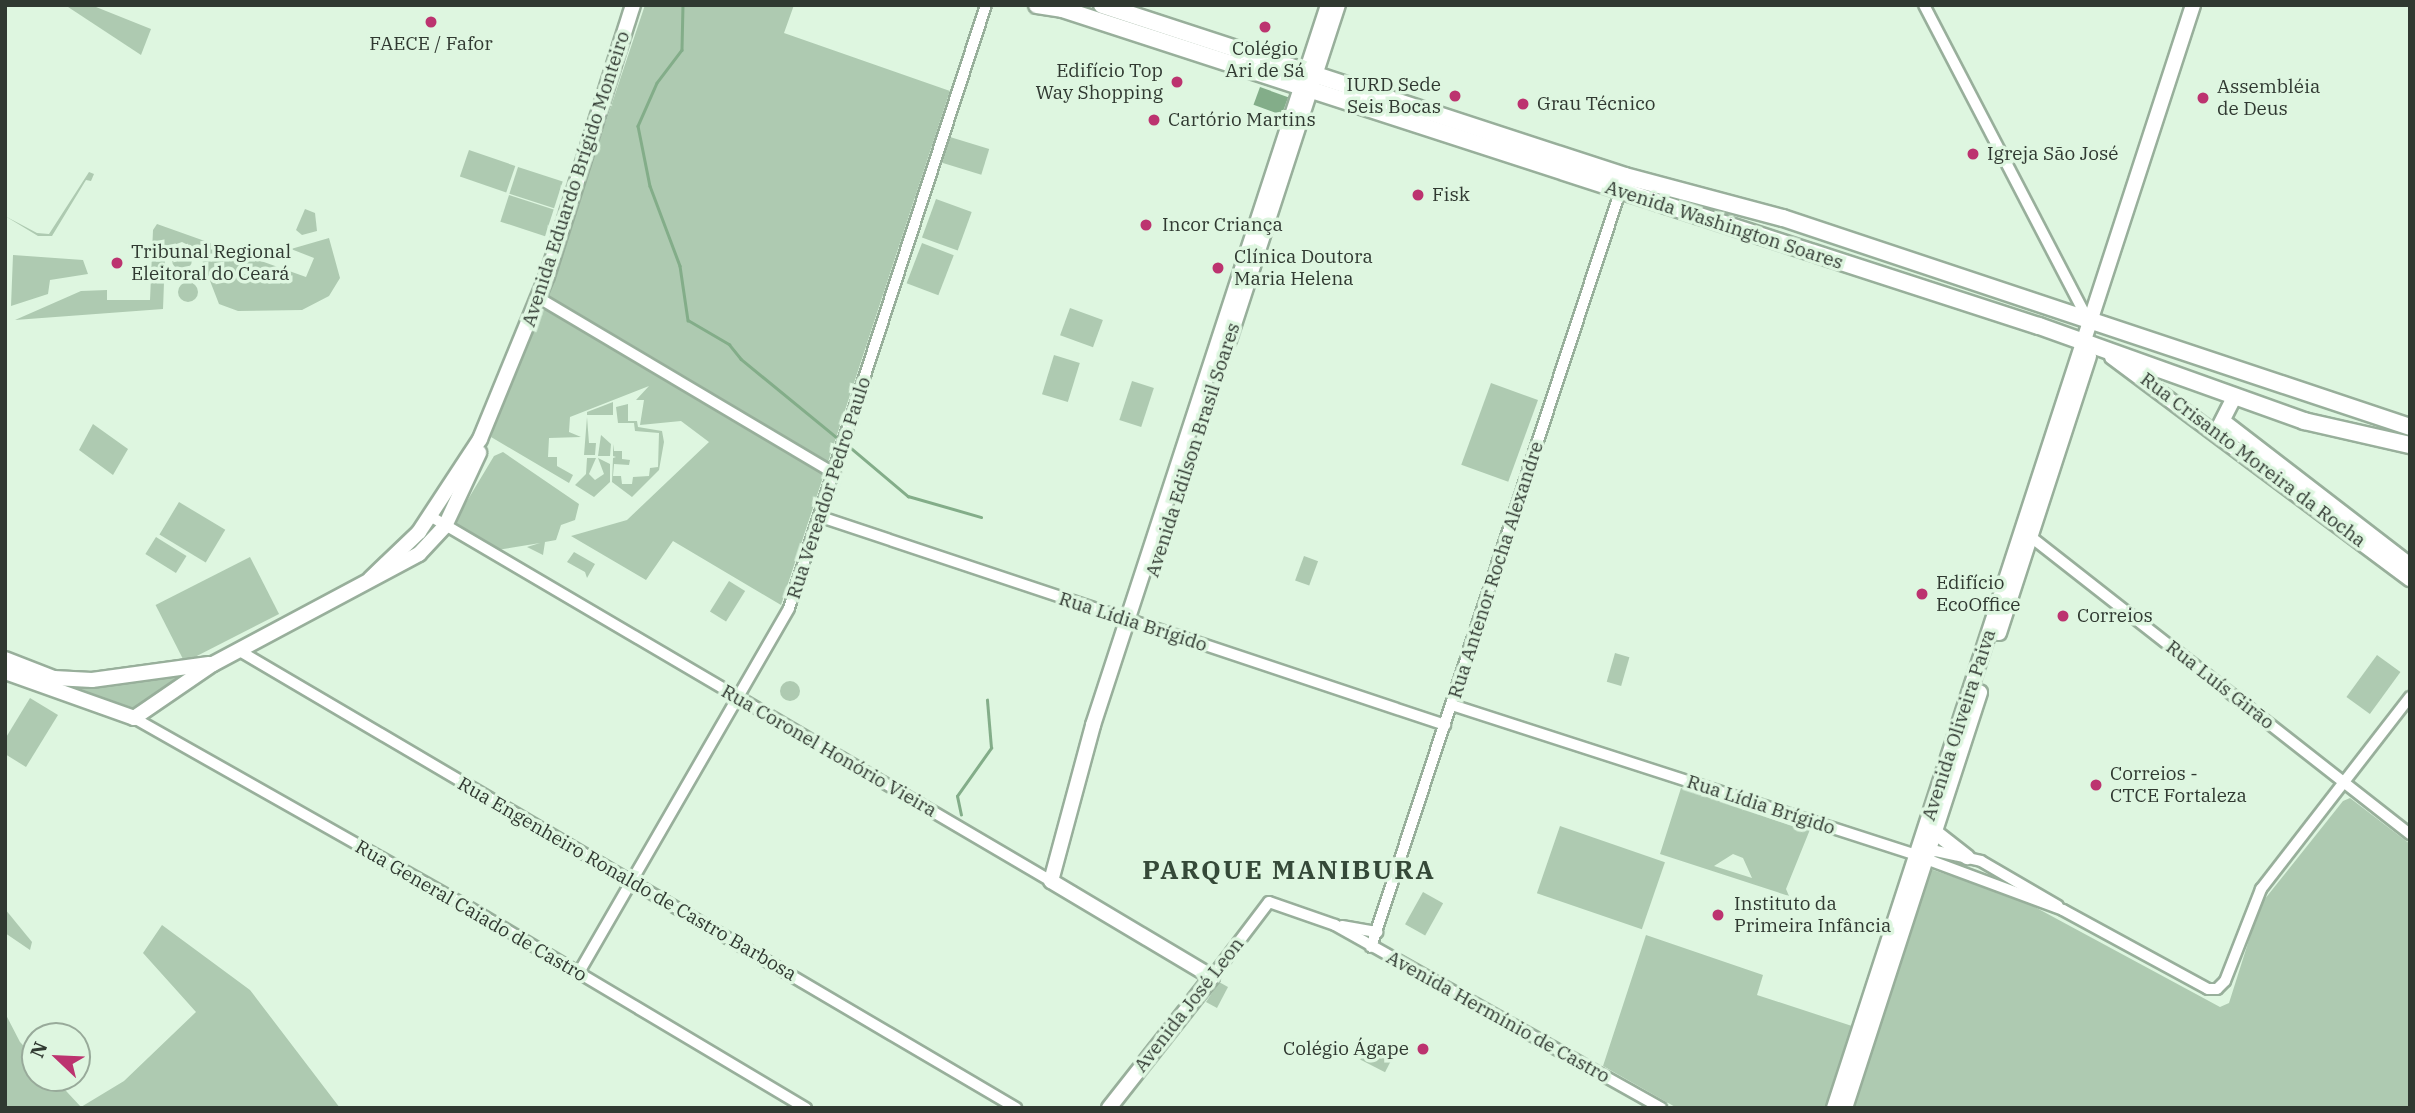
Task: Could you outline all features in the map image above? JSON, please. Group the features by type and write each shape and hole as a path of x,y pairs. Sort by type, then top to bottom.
{"highway":[{"name":"Avenida Washington Soares","path":"1037,5 2089,343 2321,425 2410,445"},
{"name":"Avenida Washington Soares","path":"1102,5 1651,184 1783,218 2410,427"},
{"path":"2315,396 2300,404 2306,417 2321,425"}],"main road":[{"name":"Avenida Eduardo Brígido Monteiro","path":"370,579 405,547 470,458 539,298 633,5"},
{"name":"Avenida Edilson Brasil Soares","path":"1311,73 1328,5"},
{"name":"Avenida Edilson Brasil Soares","path":"1051,881 1059,853 1067,842 1131,623 1305,89 1338,5"},
{"path":"2089,343 2193,5"},
{"path":"2095,324 2203,5"},
{"name":"Rua Crisanto Moreira da Rocha","path":"2089,343 2141,374 2219,427 2410,565"},
{"name":"Avenida Oliveira Paiva","path":"1834,1108 1923,855 1935,832 2031,537 2089,343"},
{"name":"Avenida Oliveira Paiva","path":"1845,1108 1923,855 2089,343"},
{"path":"2219,427 2235,396"},
{"name":"Rua Crisanto Moreira da Rocha","path":"2219,427 2410,579"},
{"name":"Avenida Eduardo Brígido Monteiro","path":"134,718 213,664 419,554 445,526 484,441 483,428"},
{"path":"5,659 54,678 92,680 213,664"},
{"path":"5,672 134,718"},
{"path":"1935,832 1974,859"},
{"name":"Rua Coronel Honório Vieira","path":"1051,881 1212,977"},
{"name":"Avenida José Leon","path":"1109,1108 1212,977"}],"street":[{"name":"Rua Vereador Pedro Paulo","path":"578,974 789,608 821,517 986,5"},
{"path":"1924,5 1986,117 2017,185 2095,324"},
{"name":"Rua Antenor Rocha Alexandre","path":"1371,947 1620,192"},
{"path":"539,298 835,474"},
{"name":"Rua Coronel Honório Vieira","path":"430,516 1051,881"},
{"name":"Rua Lídia Brígido","path":"821,517 1131,623 1445,725"},
{"name":"Rua Luís Girão","path":"2031,537 2410,834"},
{"name":"Rua Engenheiro Ronaldo de Castro Barbosa","path":"238,650 1016,1108"},
{"path":"2347,784 2410,697"},
{"name":"Rua Lídia Brígido","path":"1452,705 1923,855 2063,910 2208,989 2217,989 2225,981 2261,889 2347,784"},
{"name":"Rua General Caiado de Castro","path":"134,718 806,1108"},
{"name":"Rua Lídia Brígido","path":"1923,855 1974,859 2045,894 2063,910"},
{"path":"1973,874 1982,870 1974,859"},
{"name":"Avenida Hermínio de Castro","path":"1269,902 1335,925 1377,932"},
{"name":"Avenida José Leon","path":"1212,977 1269,902"},
{"name":"Avenida Hermínio de Castro","path":"1335,925 1661,1108"}],"shaded area":[{"path":"65,5 91,5 151,29 141,55"},
{"path":"645,5 794,5 784,33 950,91 781,605 673,541 646,580 571,536 627,520 709,442 681,421 640,425 644,400 636,400 649,386 570,417 569,432 581,437 549,438 548,457 557,457 557,466 573,475 569,483 491,437 509,382 541,315"},
{"path":"1260,87 1288,97 1282,115 1254,105"},
{"path":"950,137 989,149 981,175 942,163"},
{"path":"469,150 515,166 506,192 460,176"},
{"path":"518,167 563,182 554,208 509,194"},
{"path":"89,172 94,174 91,181 86,180 52,236 38,236 5,216 37,233 49,234"},
{"path":"509,195 554,210 545,236 500,222"},
{"path":"936,199 972,212 958,251 922,238"},
{"path":"305,209 315,213 317,231 302,235 296,230"},
{"path":"157,224 306,277 314,258 291,249 329,238 340,278 329,296 302,310 238,311 219,304 198,250 182,242 171,246 165,256 163,309 15,320 81,291 107,290 107,300 150,300 153,230"},
{"path":"922,243 954,255 938,295 907,283"},
{"path":"182,250 189,253 192,260 189,267 182,270 175,267 172,260 175,253"},
{"path":"13,255 83,260 88,274 50,280 48,294 11,306"},
{"path":"188,282 195,285 198,292 195,299 188,302 181,299 178,292 181,285"},
{"path":"1070,308 1103,320 1093,347 1060,335"},
{"path":"1054,355 1080,363 1068,402 1042,394"},
{"path":"1132,381 1154,388 1141,427 1119,420"},
{"path":"1491,383 1538,400 1508,482 1461,465"},
{"path":"613,402 613,415 587,415 587,412"},
{"path":"628,404 628,421 637,421 638,427 662,431 664,442 659,470 632,497 612,482 613,458 616,457 613,456 613,444 614,451 622,451 622,459 630,460 629,465 614,464 613,476 621,476 622,484 632,484 633,477 649,476 650,468 658,467 659,433 635,431 634,423 618,423 616,407"},
{"path":"587,417 589,443 596,443 595,455 584,455"},
{"path":"93,424 128,449 113,475 79,450"},
{"path":"601,435 611,444 610,456 598,456"},
{"path":"503,452 579,504 575,520 561,525 556,540 545,542 543,555 527,547 540,543 497,550 452,526 494,456"},
{"path":"587,458 596,458 589,474 595,480 604,474 598,458 610,464 610,482 594,497 575,485 586,474"},
{"path":"179,502 225,530 206,562 159,535"},
{"path":"156,537 187,556 176,573 145,554"},
{"path":"574,552 595,564 587,578 585,572 567,562"},
{"path":"1304,556 1318,561 1309,586 1295,580"},
{"path":"250,557 279,614 185,662 156,605"},
{"path":"729,581 745,591 726,622 710,612"},
{"path":"1615,653 1629,657 1621,686 1607,682"},
{"path":"2377,655 2400,672 2370,714 2346,697"},
{"path":"191,673 134,709 71,688 133,683"},
{"path":"790,681 797,684 800,691 797,698 790,701 783,698 780,691 783,684"},
{"path":"30,698 58,715 26,767 5,754 5,739"},
{"path":"1681,788 1792,826 1811,827 1786,889 1789,896 1660,854","holes":["1733,854 1743,858 1752,878 1714,866"]},
{"path":"2350,798 2410,844 2410,1108 1851,1108 1930,869 2020,899 2220,1007 2229,1003 2260,905 2343,801"},
{"path":"1560,826 1665,862 1642,929 1537,893"},
{"path":"1423,892 1443,903 1425,936 1405,924"},
{"path":"5,909 32,942 30,950 5,933"},
{"path":"162,925 250,990 340,1108 5,1108 5,1013 21,1043 21,1092 67,1092 81,1107 124,1081 196,1012 143,953"},
{"path":"1646,935 1763,975 1757,995 1852,1026 1826,1108 1677,1108 1603,1066"},
{"path":"1219,982 1228,987 1217,1008 1206,1002"},
{"path":"1366,1048 1391,1061 1385,1072 1360,1060"}],"waterway":[{"path":"683,5 682,50 657,83 638,126 650,186 680,266 688,320 729,344 741,359 840,440"},
{"path":"851,448 908,496 981,517"},
{"path":"961,815 957,796 991,748 987,700"}],"place":[{"name":"FAECE / Fafor","path":"431,22"},
{"name":"Colégio Ari de Sá","path":"1265,27"},
{"name":"Edifício Top Way Shopping","path":"1177,82"},
{"name":"IURD Sede Seis Bocas","path":"1455,96"},
{"name":"Assembléia de Deus","path":"2203,98"},
{"name":"Grau Técnico","path":"1523,104"},
{"name":"Cartório Martins","path":"1154,120"},
{"name":"Igreja São José","path":"1973,154"},
{"name":"Fisk","path":"1418,195"},
{"name":"Incor Criança","path":"1146,225"},
{"name":"Tribunal Regional Eleitoral do Ceará","path":"117,263"},
{"name":"Clínica Doutora Maria Helena","path":"1218,268"},
{"name":"Edifício EcoOffice","path":"1922,594"},
{"name":"Correios","path":"2063,616"},
{"name":"Correios - CTCE Fortaleza","path":"2096,785"},
{"name":"Instituto da Primeira Infância","path":"1718,915"},
{"name":"Colégio Ágape","path":"1423,1049"}],"district":[{"name":"PARQUE MANIBURA","path":"1289,870"}]}
